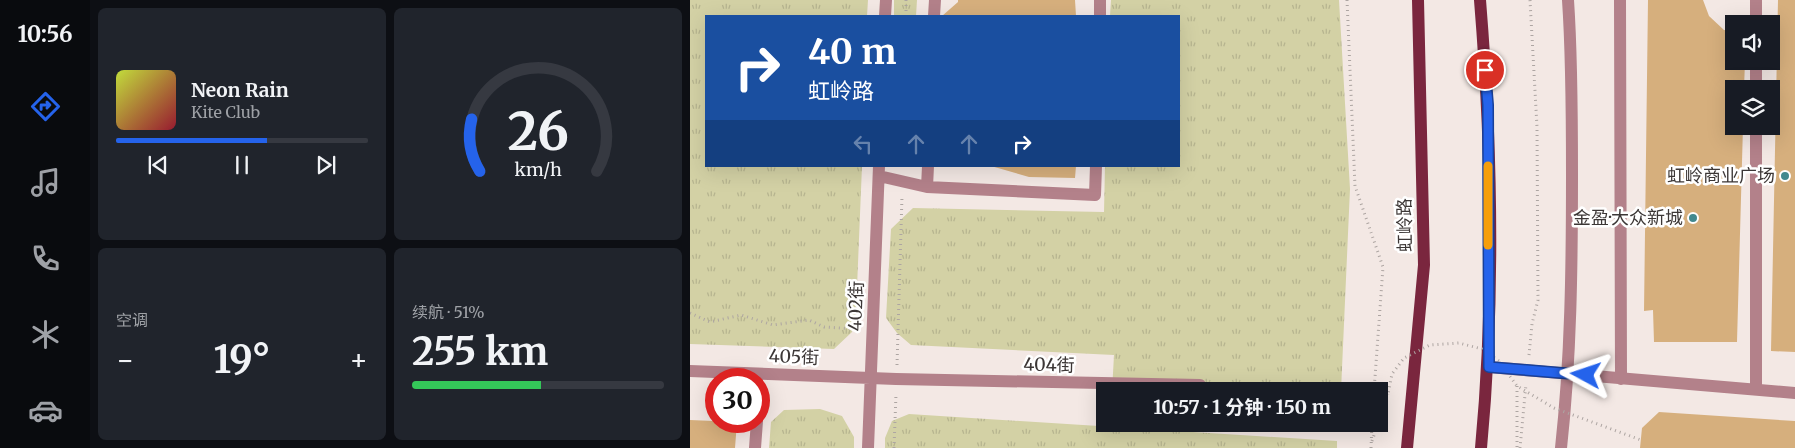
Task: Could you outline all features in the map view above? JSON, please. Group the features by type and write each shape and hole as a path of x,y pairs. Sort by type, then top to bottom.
{"main road":[{"name":"虹岭路","path":"1406,448 1424,265 1418,0"},
{"path":"1480,0 1488,105 1489,367 1481,448"}],"street":[{"path":"885,15 886,0"},
{"path":"934,15 935,0"},
{"path":"1100,0 1100,15"},
{"path":"1561,448 1569,373 1572,222 1571,51 1568,0"},
{"path":"1620,0 1621,379"},
{"path":"1756,0 1756,15"},
{"path":"1756,135 1756,389"},
{"path":"927,187 928,167"},
{"path":"879,171 902,181 927,187 1095,195 1096,167"},
{"name":"402街","path":"868,448 879,171"},
{"path":"1489,367 1795,393"},
{"name":"405街","path":"690,371 705,372"},
{"name":"405街","path":"770,376 896,379"},
{"name":"404街","path":"896,379 1096,383"},
{"path":"756,448 757,433"}],"path":[{"path":"906,0 906,15"},
{"path":"1347,0 1355,186 1383,267 1375,382"},
{"path":"1518,448 1532,324 1538,300 1537,127 1532,52 1534,28 1530,0"},
{"path":"894,448 902,181"},
{"path":"690,314 710,322 741,315 773,325 809,320 824,327 872,330"},
{"path":"1388,394 1392,374 1404,358 1430,345 1459,342 1482,349 1499,361 1517,386 1554,408 1641,440"},
{"path":"1517,386 1518,448"},
{"path":"1371,447 1372,432"},
{"path":"1371,447 1376,432"}],"green space":[{"path":"690,0 868,0 867,15 705,15 705,167 862,167 856,312 852,332 834,349 690,344"},
{"path":"894,0 917,0 916,15 894,15"},
{"path":"1111,0 1339,0 1350,189 1341,382 1112,382 1114,355 911,345 897,333 886,318 891,229 913,208 1104,212 1105,167 1180,167 1180,15 1110,15"},
{"path":"820,409 842,416 854,437 854,448 769,448 771,422 784,410"},
{"path":"909,414 1096,426 1096,432 1194,432 1337,441 1337,448 885,448 885,438 892,421"}],"building":[{"path":"958,0 1075,0 1076,15 943,15"},
{"name":"金盈·大众新城","path":"1648,0 1703,0 1709,16 1725,30 1725,70 1745,70 1744,80 1725,80 1725,135 1743,135 1737,342 1654,342 1653,310 1644,311"},
{"name":"虹岭商业广场","path":"1778,0 1795,0 1795,352 1771,351 1775,135 1780,135 1780,80 1776,80 1777,70 1780,70 1780,15 1778,15"},
{"path":"994,167 1076,167 1075,178 1029,177"},
{"path":"1659,412 1795,421 1795,448 1640,448 1642,428"},
{"path":"690,420 705,421 705,433 736,433 735,448 690,448"}],"slow traffic":[{"path":"1488,166 1488,245"}],"place":[{"name":"虹岭商业广场","path":"1785,176"},
{"name":"金盈·大众新城","path":"1693,218"}],"route":[{"path":"1485,70 1488,105 1489,367 1586,375"}]}
